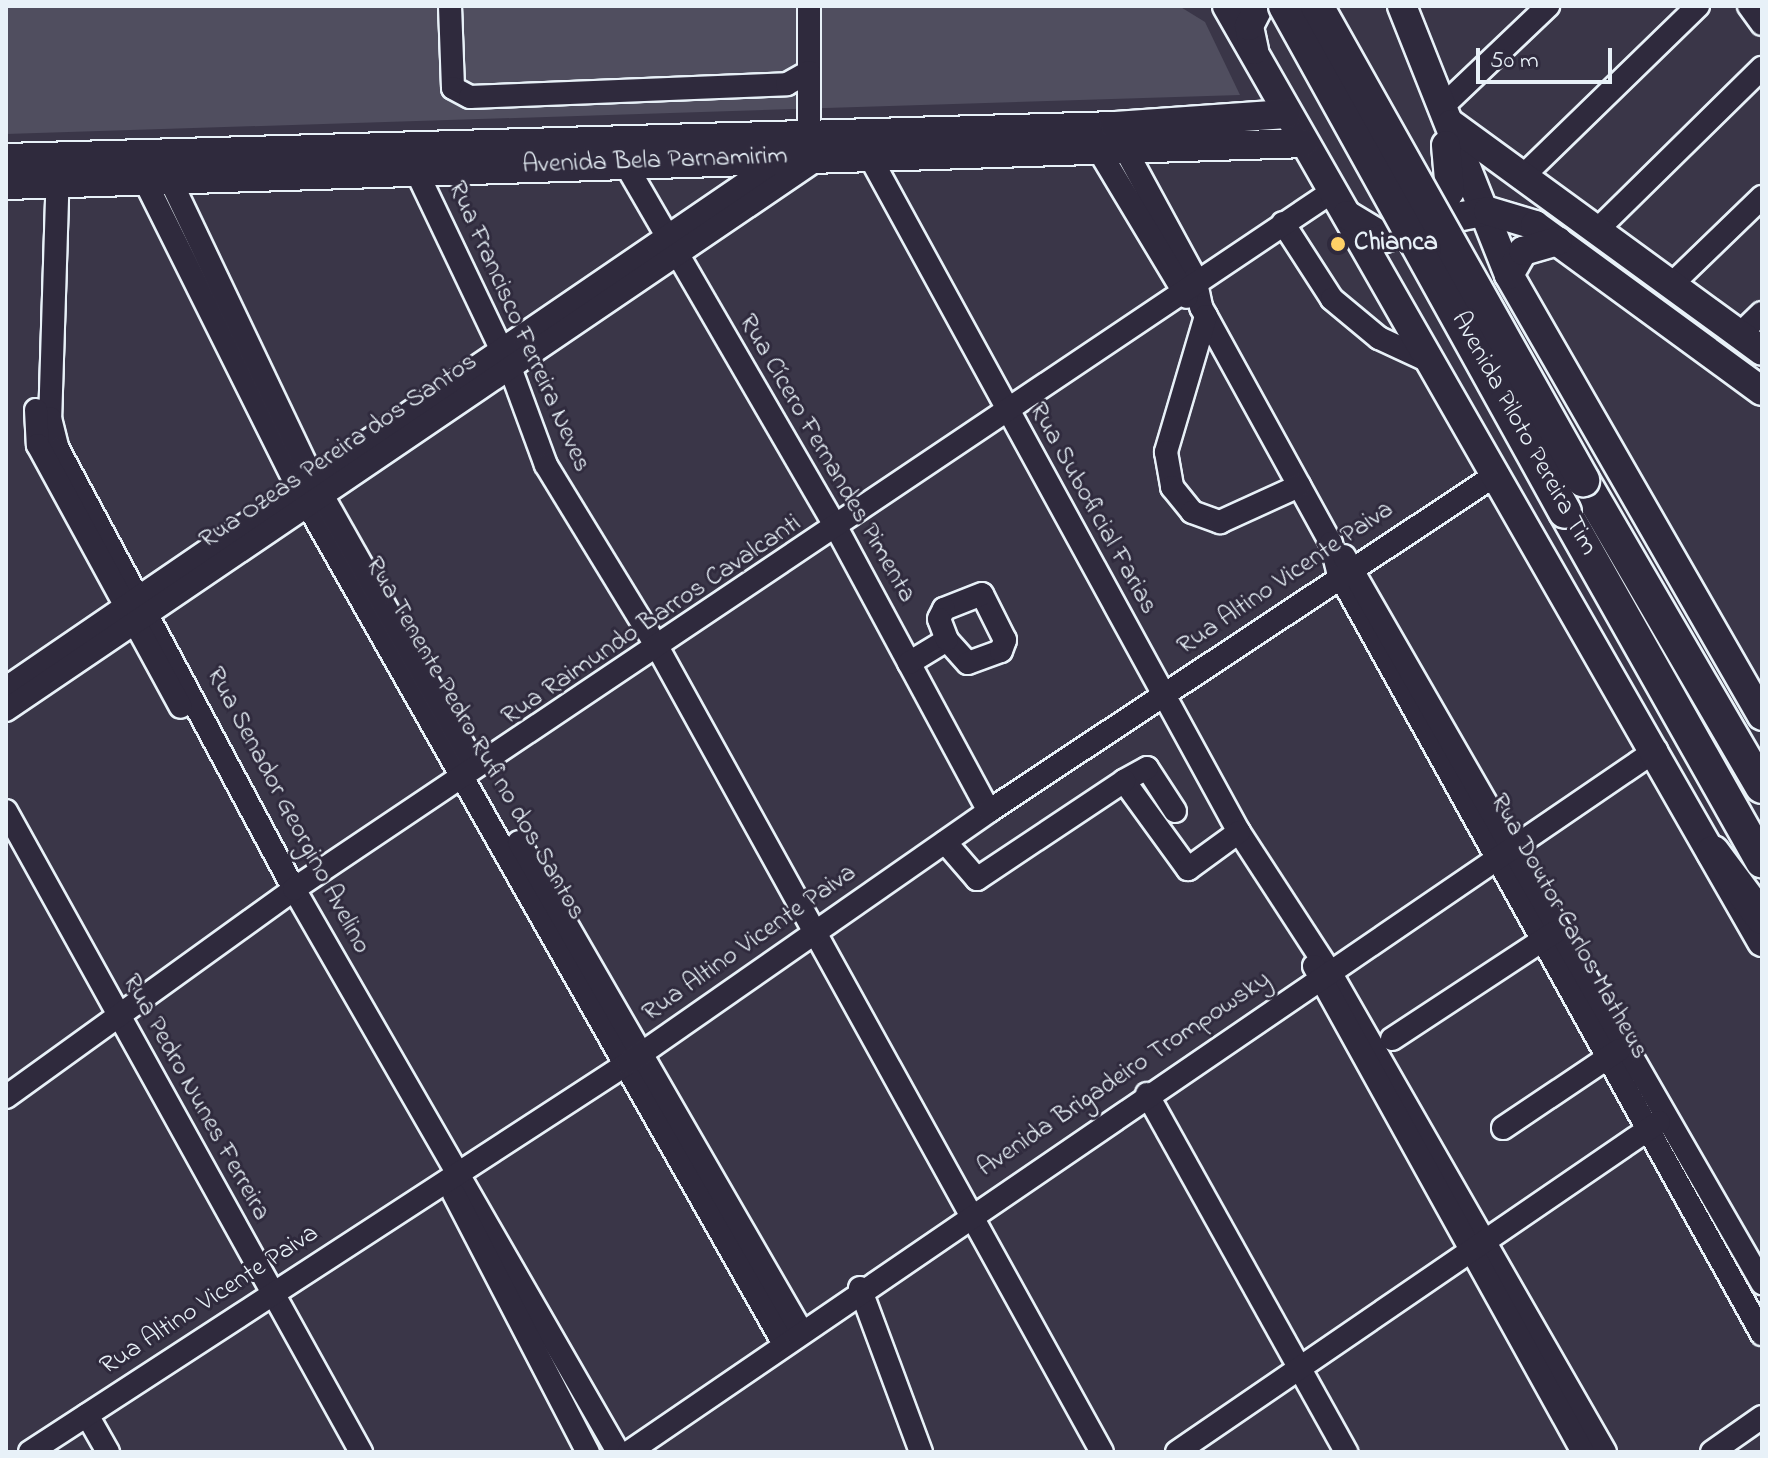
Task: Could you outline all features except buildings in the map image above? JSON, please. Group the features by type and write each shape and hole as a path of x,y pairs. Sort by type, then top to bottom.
{"highway":[{"name":"Avenida Piloto Pereira Tim","path":"1285,6 1762,861"},
{"name":"Avenida Piloto Pereira Tim","path":"1317,6 1583,480 1736,737 1762,787"},
{"path":"1736,737 1762,767"},
{"path":"1713,852 1762,918"}],"main road":[{"path":"1227,6 1335,201 1433,363 1656,750 1762,942"},
{"path":"1256,59 1249,26 1259,6"},
{"path":"1402,10 1509,275 1762,716"},
{"path":"1445,113 1521,178 1751,342"},
{"path":"1430,222 1450,191 1445,113"},
{"name":"Avenida Bela Parnamirim","path":"409,156 625,164 869,155 1106,139 1287,114"},
{"name":"Avenida Bela Parnamirim","path":"6,185 51,171 409,156 610,138 855,128 1106,139 1303,143"},
{"name":"Avenida Bela Parnamirim","path":"6,158 51,171"},
{"path":"1335,201 1385,238 1430,222 1481,211 1513,214 1558,241 1762,391"},
{"path":"1509,275 1523,251 1558,241"}],"street":[{"path":"450,6 453,88 462,96 787,84 809,72"},
{"path":"809,6 809,130"},
{"path":"1445,113 1548,6"},
{"path":"1521,178 1698,6"},
{"path":"1749,6 1762,24"},
{"path":"1596,231 1762,68"},
{"name":"Rua Suboficial Farias","path":"855,128 1006,412 1239,832 1312,953 1474,1244 1583,1452"},
{"name":"Rua Cícero Fernandes Pimenta","path":"610,138 837,529 989,811"},
{"name":"Rua Doutor Carlos Matheus","path":"1106,139 1553,934 1617,1051 1648,1130 1762,1334"},
{"name":"Rua Francisco Ferreira Neves","path":"409,156 507,362 546,465 659,650 1102,1452"},
{"name":"Rua Ozeas Pereira dos Santos","path":"672,246 821,157"},
{"name":"Rua Ozeas Pereira dos Santos","path":"6,710 56,666 310,491 507,362 672,246 781,159"},
{"name":"Rua Tenente Pedro Rufino dos Santos","path":"155,165 310,491 791,1335"},
{"name":"Rua Senador Georgino Avelino","path":"51,171 38,445 138,612 289,893 452,1176 618,1452"},
{"path":"1671,285 1762,197"},
{"name":"Rua Raimundo Barros Cavalcanti","path":"6,1097 289,893 659,650 1006,412 1186,284 1283,223 1335,201"},
{"path":"1283,223 1332,299 1379,338 1433,363"},
{"path":"1203,312 1166,452 1172,487 1192,512 1220,522 1299,486"},
{"path":"1751,342 1762,313"},
{"name":"Rua Altino Vicente Paiva","path":"30,1452 634,1059 989,811 1347,570 1497,474"},
{"path":"909,663 947,640"},
{"name":"Rua Ozeas Pereira dos Santos","path":"6,688 56,666"},
{"name":"Avenida Brigadeiro Trompowsky","path":"629,1452 791,1335 968,1214 1508,853 1656,750"},
{"path":"945,842 977,879 1147,768 1175,811"},
{"path":"1124,781 1188,869 1239,832"},
{"name":"Rua Pedro Nunes Ferreira","path":"6,811 117,1017 361,1452"},
{"path":"1392,1039 1553,934"},
{"path":"1503,1128 1617,1051"},
{"name":"Rua Doutor Carlos Matheus","path":"1617,1051 1667,1117 1762,1283"},
{"path":"1147,1094 1346,1452"},
{"path":"1177,1452 1474,1244 1667,1117"},
{"name":"Rua Senador Georgino Avelino","path":"452,1176 588,1452"},
{"name":"Rua Suboficial Farias","path":"1474,1244 1605,1452"},
{"path":"860,1288 921,1452"},
{"path":"87,1415 108,1452"},
{"path":"1712,1452 1762,1417"}],"shaded area":[{"path":"6,6 1179,6 1205,22 1240,95 6,134"}],"place":[{"name":"Chianca","path":"1338,244"}]}
